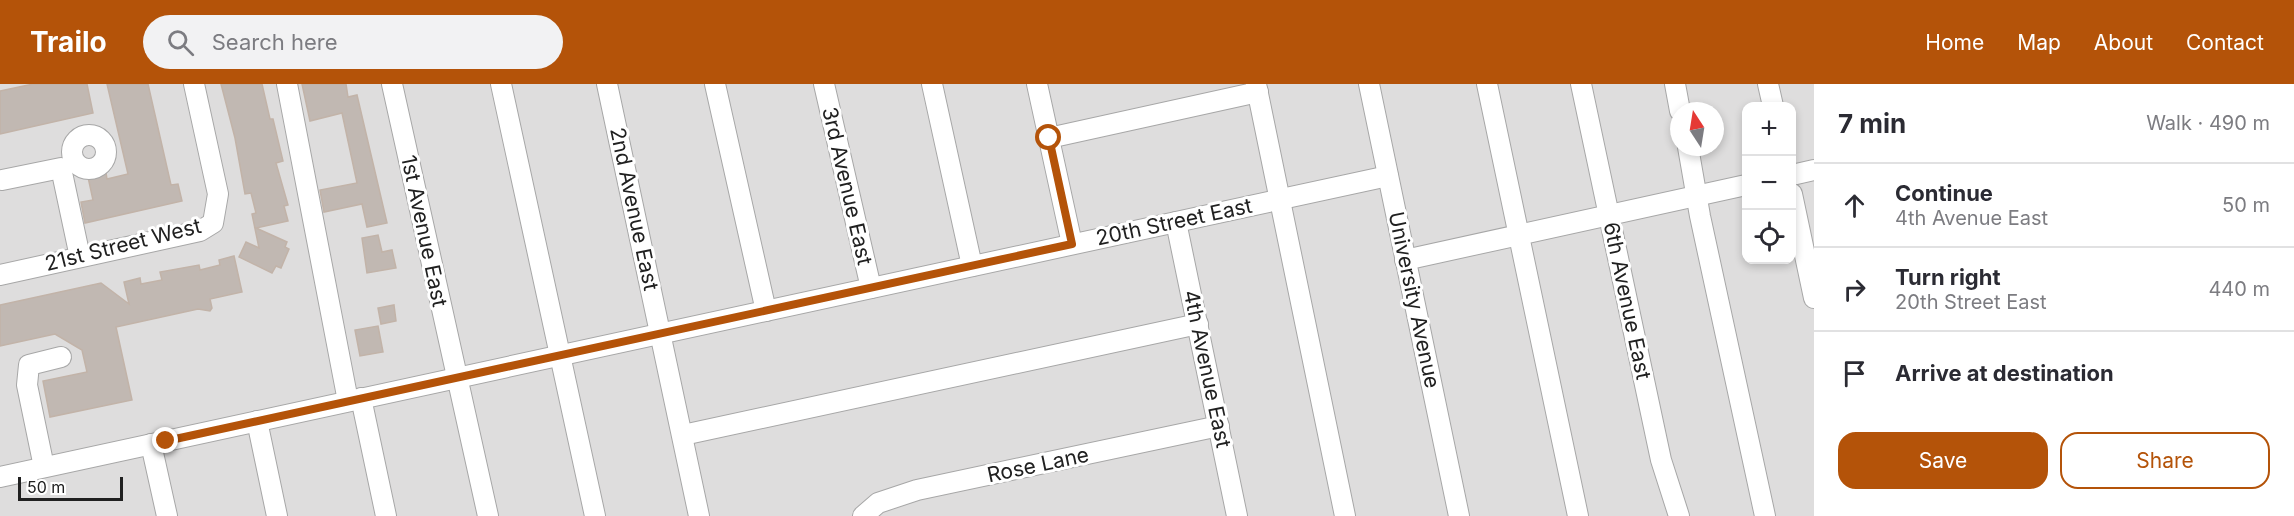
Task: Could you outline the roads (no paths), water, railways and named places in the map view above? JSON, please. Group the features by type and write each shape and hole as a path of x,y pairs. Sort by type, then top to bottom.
{"street":[{"name":"21st Street West","path":"0,275 200,231 213,223 218,194 195,84"},
{"path":"287,84 354,400 386,516"},
{"name":"1st Avenue East","path":"392,84 437,294 459,377 488,516"},
{"path":"501,84 595,516"},
{"name":"2nd Avenue East","path":"607,84 662,333 699,516"},
{"path":"716,84 766,310"},
{"name":"3rd Avenue East","path":"824,84 871,288"},
{"path":"932,84 972,266"},
{"path":"1037,84 1072,244"},
{"name":"University Avenue","path":"1369,84 1459,516"},
{"path":"1487,84 1578,516"},
{"name":"6th Avenue East","path":"1581,84 1661,460 1679,516"},
{"path":"1675,84 1678,102"},
{"path":"1768,84 1772,102"},
{"path":"1049,138 1257,88 1345,516"},
{"path":"1690,156 1765,516"},
{"path":"2,180 69,166 80,257"},
{"path":"1796,174 1814,170"},
{"name":"20th Street East","path":"0,477 1388,176"},
{"path":"1405,260 1742,186"},
{"path":"1795,210 1814,298"},
{"name":"4th Avenue East","path":"1176,222 1237,516"},
{"path":"683,435 1197,324"},
{"path":"44,467 27,385 29,365 61,357"},
{"path":"257,421 277,516"},
{"name":"Rose Lane","path":"862,516 878,503 917,490 1219,426"},
{"path":"151,444 168,516"}]}
